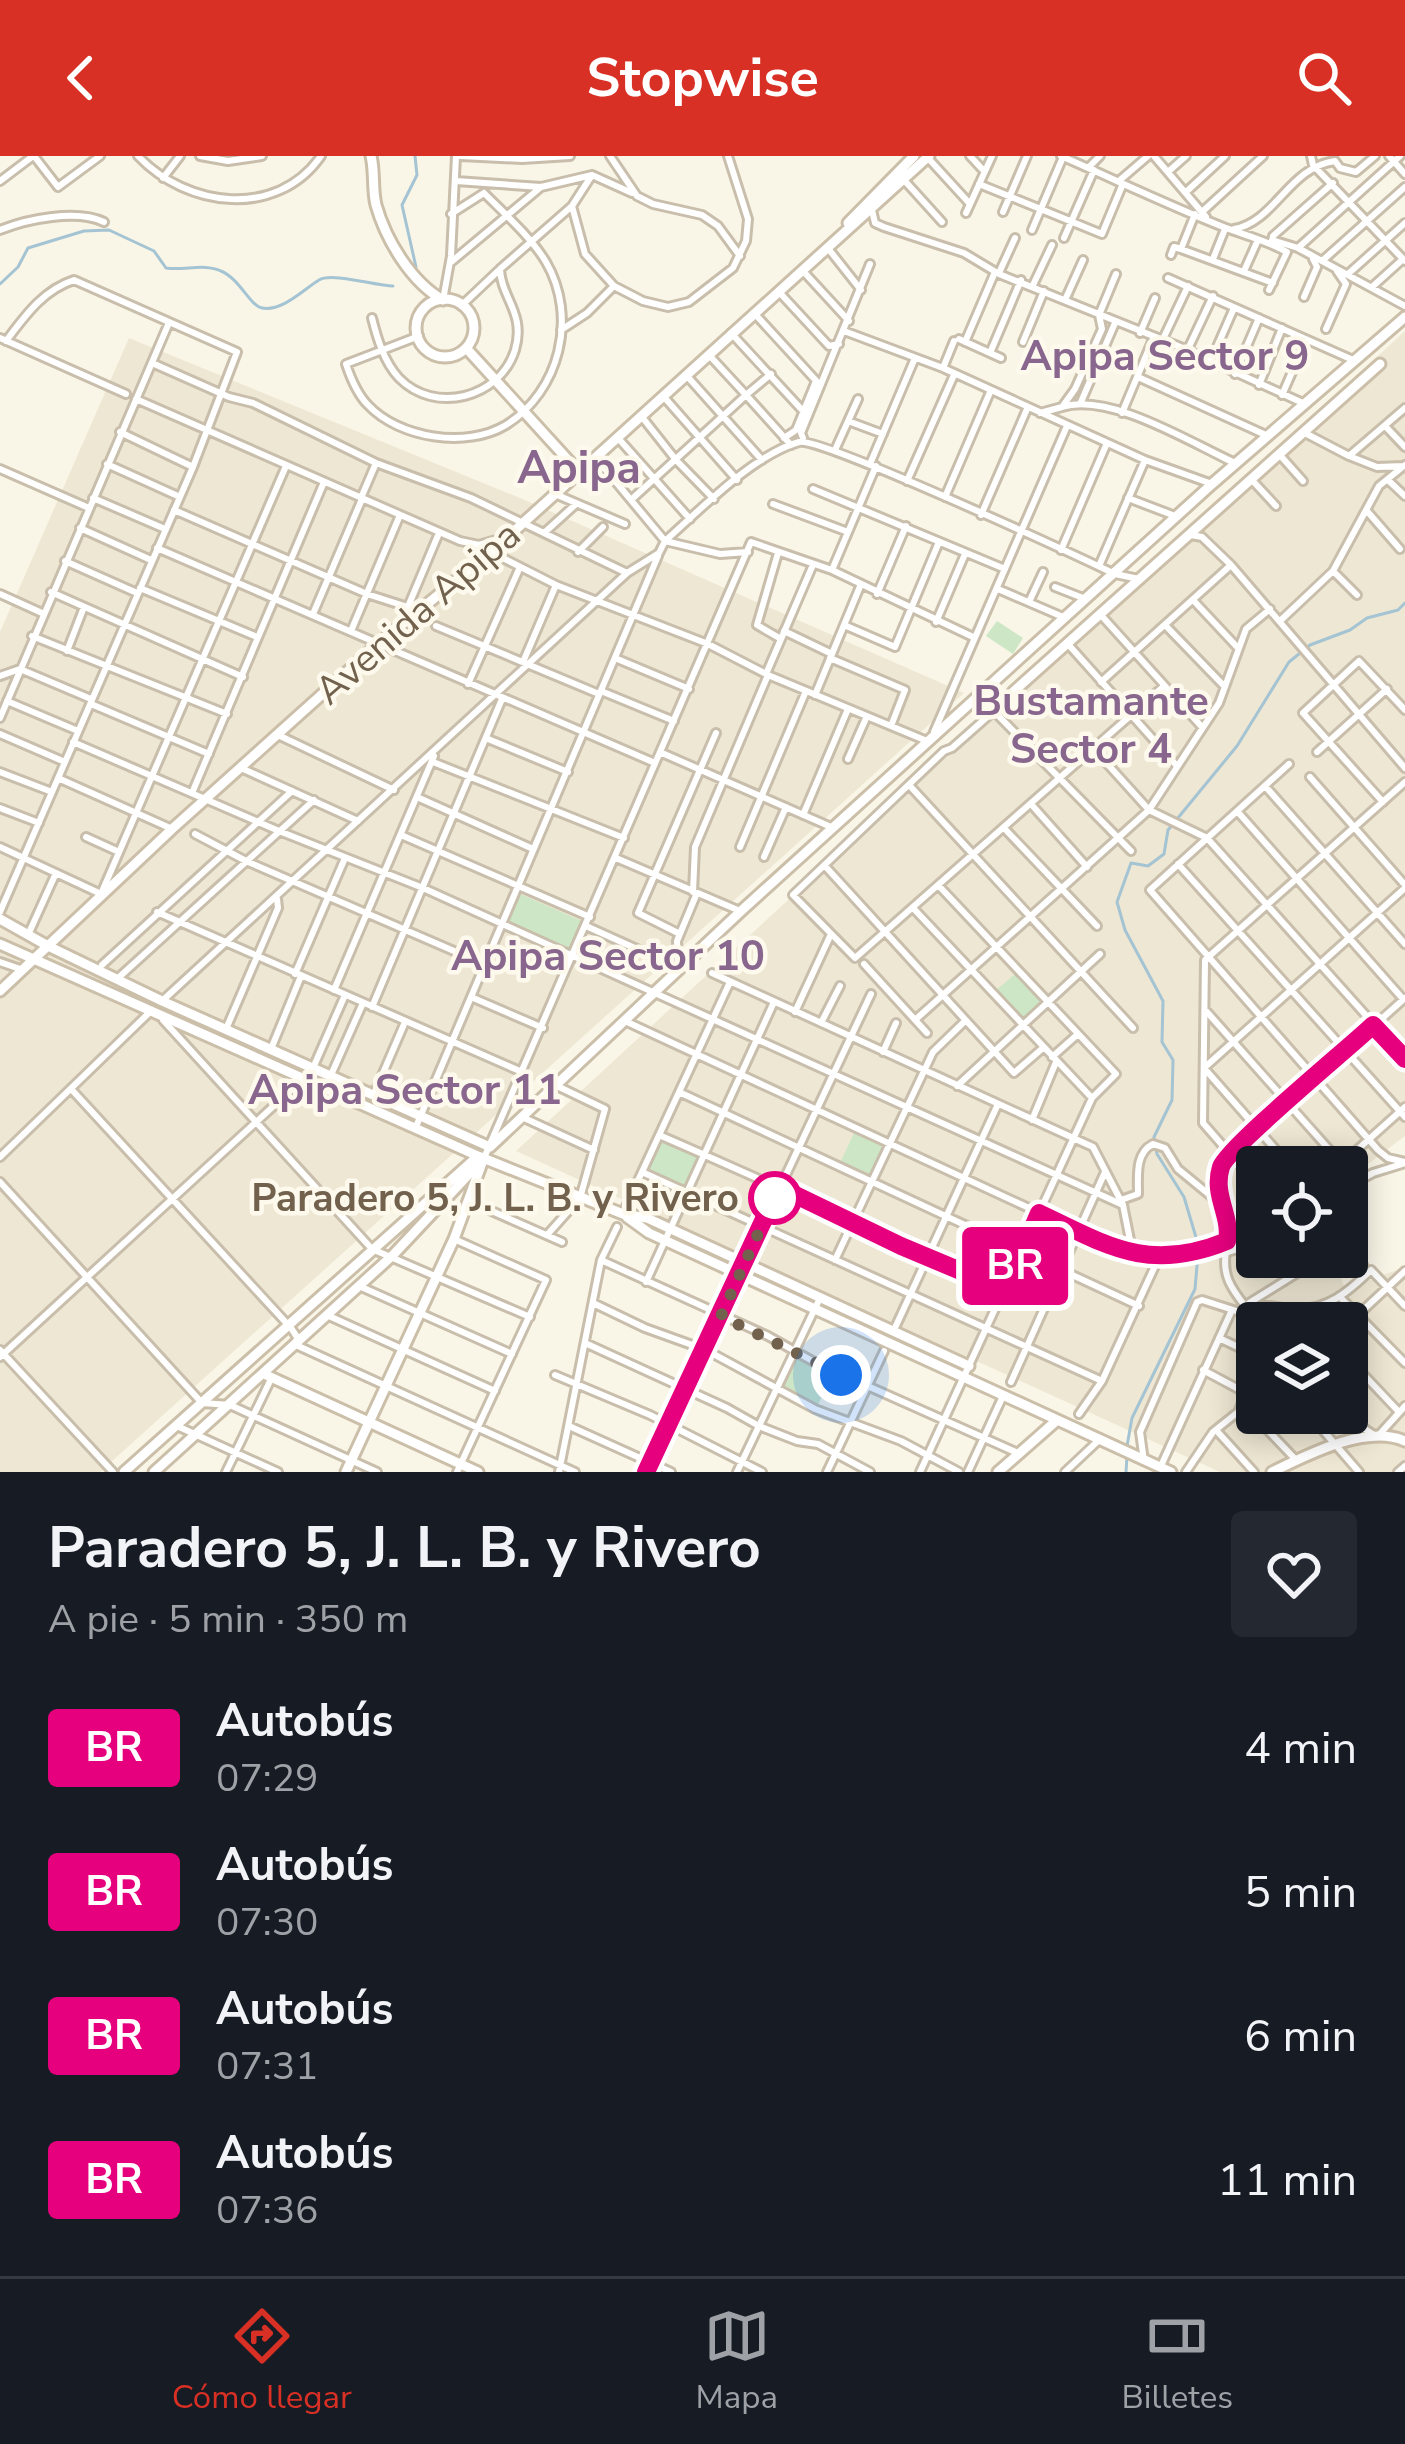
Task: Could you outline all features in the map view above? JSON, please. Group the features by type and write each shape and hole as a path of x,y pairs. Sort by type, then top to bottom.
{"street":[{"path":"0,181 33,156 58,187 100,156"},
{"path":"138,156 163,178 207,196 237,200 260,198 296,183 321,156"},
{"path":"163,178 180,156"},
{"path":"200,156 228,161 262,156"},
{"path":"371,156 376,203 390,242 421,282 443,300 461,306 473,321 467,349 454,357 428,350 419,336 421,309 443,300"},
{"path":"443,300 459,156 570,156"},
{"path":"610,156 638,196"},
{"path":"572,206 585,254 614,286 652,304 681,305 734,268 740,256 748,219 728,156"},
{"name":"Avenida Apipa","path":"838,237 914,156"},
{"path":"970,156 984,172"},
{"path":"966,213 992,156"},
{"path":"1003,212 1028,156"},
{"path":"1032,230 1062,156 1256,242 1298,248 1317,267 1304,297"},
{"path":"1064,238 1100,156"},
{"path":"979,184 1102,234 1122,186 1120,180 1151,156 1201,215"},
{"path":"1169,172 1186,156"},
{"path":"1186,192 1225,156"},
{"path":"1181,249 1201,215 1263,156"},
{"path":"1313,159 1335,161 1340,168 1356,172 1375,156"},
{"path":"928,157 970,204"},
{"name":"Avenida Apipa","path":"0,991 172,829 378,644 491,552 928,157"},
{"path":"1298,248 1394,158 1405,174"},
{"path":"1228,228 1252,224 1313,159"},
{"path":"1313,159 1404,259 1372,287"},
{"path":"461,306 572,206 592,175"},
{"path":"456,182 541,188 592,175 653,204 702,215 724,233 740,256"},
{"path":"903,179 942,222"},
{"path":"1272,243 1333,183"},
{"path":"452,214 501,187"},
{"path":"1322,261 1405,187"},
{"path":"448,266 541,188"},
{"path":"419,336 346,364 370,408 411,431 471,436 506,425 551,375 561,308 550,273 484,194"},
{"path":"872,209 875,223 964,253 997,273 1305,404"},
{"path":"0,230 40,219 95,217 104,222"},
{"path":"1348,274 1405,223"},
{"path":"1213,259 1228,228"},
{"path":"943,368 1015,238"},
{"path":"1244,271 1256,242"},
{"path":"1172,255 1174,247 1213,259 1271,287 1287,252 1272,243"},
{"path":"1033,285 1052,244"},
{"path":"827,247 861,290"},
{"path":"1312,259 1405,306"},
{"path":"1065,300 1083,260"},
{"path":"415,1129 665,541 796,430 839,344 870,264"},
{"path":"1326,328 1346,284 1334,268"},
{"path":"371,318 382,351 401,380 431,396 469,395 496,381 513,356 518,327 500,269"},
{"path":"801,269 849,321"},
{"path":"1062,407 1102,329 1099,315 1116,274"},
{"path":"1168,278 1356,362"},
{"path":"126,394 3,339 32,308 74,280 237,352 193,467 0,915 48,946 162,1001 490,1147"},
{"path":"990,353 1021,280"},
{"path":"561,330 587,314 614,286"},
{"path":"1122,413 1187,286"},
{"path":"777,291 829,346 839,344"},
{"path":"1023,342 1044,291"},
{"path":"1187,351 1213,296"},
{"path":"1140,333 1155,298"},
{"path":"1210,363 1234,308"},
{"path":"754,313 819,384"},
{"path":"154,1472 267,1377 393,1255 490,1147 678,967 1212,484 1405,317"},
{"path":"1235,374 1259,318"},
{"path":"1081,403 1115,323"},
{"path":"0,718 169,324"},
{"path":"1259,385 1282,328"},
{"path":"844,332 943,368 1145,460 1212,484"},
{"path":"731,333 803,411"},
{"path":"1282,394 1306,340"},
{"path":"959,341 1000,358"},
{"path":"467,349 579,472"},
{"path":"709,355 787,442"},
{"path":"832,570 915,358"},
{"path":"152,363 253,403 376,463 471,498 627,573"},
{"path":"1013,692 1380,364"},
{"path":"907,481 955,373"},
{"path":"632,499 771,374"},
{"path":"687,376 762,460"},
{"path":"1138,377 1268,436"},
{"path":"805,440 801,434 819,384"},
{"path":"945,497 991,390"},
{"path":"664,397 738,480"},
{"path":"136,399 439,533 479,545 509,535"},
{"path":"835,450 858,399"},
{"path":"1038,413 1081,403 1122,413 1235,464"},
{"path":"980,515 1028,409"},
{"path":"1349,456 1405,409"},
{"path":"642,417 714,499"},
{"path":"848,421 883,434"},
{"path":"930,742 1067,426"},
{"path":"1386,427 1405,447"},
{"path":"121,432 193,467"},
{"path":"1303,432 1376,467 1404,465"},
{"path":"618,438 690,519"},
{"path":"787,442 805,440 835,450 1115,574 1139,579"},
{"path":"1061,550 1107,443"},
{"path":"1279,454 1304,481"},
{"path":"596,458 665,541 720,554 748,552"},
{"path":"1099,566 1145,460"},
{"path":"313,614 376,463"},
{"path":"107,464 180,497"},
{"path":"1280,621 1333,571 1373,495 1404,465"},
{"path":"0,847 101,894 286,466"},
{"path":"0,469 88,508"},
{"path":"1251,479 1276,506"},
{"path":"1388,480 1405,496"},
{"path":"192,793 324,482"},
{"path":"814,489 1005,569"},
{"path":"555,494 625,524"},
{"path":"93,498 165,529"},
{"path":"1128,498 1177,516"},
{"path":"544,533 577,504"},
{"path":"773,504 848,532"},
{"path":"174,510 367,594 420,611"},
{"path":"1367,511 1400,549"},
{"path":"351,631 400,515"},
{"path":"877,594 906,526"},
{"path":"578,552 603,527"},
{"path":"80,528 152,560"},
{"path":"407,609 439,533"},
{"path":"1188,536 1202,537 1231,566 1405,768"},
{"path":"490,1147 751,542 832,570 973,637"},
{"path":"844,625 895,647 939,542"},
{"path":"157,548 656,763"},
{"path":"491,552 556,585 708,644 810,693 930,742"},
{"path":"778,552 757,628 905,690 891,726"},
{"path":"0,1156 224,944 434,758 527,664 627,573 659,553"},
{"path":"936,622 965,554"},
{"path":"65,561 257,637"},
{"path":"468,684 520,566"},
{"path":"678,967 680,934 695,893 695,847 812,566"},
{"path":"1102,682 1231,566"},
{"path":"1333,571 1357,595"},
{"path":"1029,602 1043,572"},
{"path":"740,847 861,584"},
{"path":"527,664 556,585"},
{"path":"1055,586 1086,600"},
{"path":"996,588 1066,619"},
{"path":"51,592 243,677"},
{"path":"0,594 42,613"},
{"path":"1193,600 1238,648"},
{"path":"67,651 85,607"},
{"path":"915,1020 1149,810 1226,688 1246,628 1270,609"},
{"path":"1100,614 1203,728"},
{"path":"1165,625 1226,688"},
{"path":"436,626 674,721"},
{"path":"32,636 227,714"},
{"path":"1067,643 1178,766"},
{"path":"615,658 689,689"},
{"path":"1383,802 1304,713 1359,661 1405,710"},
{"path":"0,676 20,669 209,754"},
{"path":"995,710 944,751 793,895 855,958 1163,687"},
{"path":"1317,752 1388,688"},
{"path":"979,696 1131,851"},
{"path":"372,1007 488,739 499,697"},
{"path":"8,700 78,731"},
{"path":"803,815 848,709"},
{"path":"848,759 867,716"},
{"path":"680,934 638,916 716,733"},
{"path":"0,734 65,762"},
{"path":"278,736 394,790"},
{"path":"488,739 568,772"},
{"path":"74,742 423,888 1122,1203"},
{"path":"1093,748 1149,810 1207,838 1405,1059"},
{"path":"661,753 835,829"},
{"path":"434,758 471,778 625,838"},
{"path":"334,990 434,758"},
{"path":"1289,764 1150,890 1382,1153 1405,1162"},
{"path":"241,768 359,821"},
{"path":"0,772 52,792"},
{"path":"1204,1068 1405,887 1310,777"},
{"path":"58,778 172,829"},
{"path":"1236,1163 1204,1124 1205,960 1405,782"},
{"path":"910,786 1132,1028"},
{"path":"1265,786 1405,944"},
{"path":"102,964 292,791"},
{"path":"417,797 533,849"},
{"path":"117,979 314,800"},
{"path":"1030,804 1087,867"},
{"path":"764,857 786,807"},
{"path":"0,808 39,823"},
{"path":"625,1021 1133,1255 1160,1256 1213,1246 1227,1241 1229,1232 1219,1203 1220,1173 1228,1154 1404,1000 1237,811"},
{"path":"1004,828 1097,926"},
{"path":"195,834 246,861 484,964"},
{"path":"400,835 678,967"},
{"path":"86,837 119,852"},
{"path":"271,1048 345,857"},
{"path":"616,858 741,911"},
{"path":"1178,864 1403,1112 1362,1146"},
{"path":"825,866 1013,1073 1044,1047"},
{"path":"28,935 56,873"},
{"path":"920,1472 1092,1098 1116,1074 939,886"},
{"path":"226,1029 278,898"},
{"path":"914,909 1092,1098"},
{"path":"158,912 522,1072"},
{"path":"795,1012 831,934"},
{"path":"0,944 415,1129 667,1234 1165,1470 1232,1310"},
{"path":"957,1086 1100,954"},
{"path":"0,962 22,970"},
{"path":"864,964 927,1033"},
{"path":"712,973 1093,1147 1122,1203 1133,1255"},
{"path":"622,1214 730,982"},
{"path":"821,1024 840,986"},
{"path":"646,1472 871,994"},
{"path":"314,1068 345,995"},
{"path":"471,997 543,1028"},
{"path":"646,1282 775,1002"},
{"path":"331,1075 363,1003"},
{"path":"1204,1010 1323,1146"},
{"path":"162,1018 372,1249 530,1316"},
{"path":"374,1094 405,1022"},
{"path":"835,1260 924,1070 934,1052 965,1022"},
{"path":"883,1052 896,1023"},
{"path":"1032,1120 1054,1059 1078,1034"},
{"path":"1204,1068 1273,1146"},
{"path":"113,1472 1,1353 303,1079"},
{"path":"547,1235 580,1198 605,1109 555,1085"},
{"path":"72,1090 295,1332 296,1345"},
{"path":"679,1092 1139,1306"},
{"path":"894,1330 998,1104"},
{"path":"522,1117 594,1150"},
{"path":"659,1135 1006,1290"},
{"path":"1122,1203 1138,1194 1142,1152 1157,1144 1236,1221"},
{"path":"124,1472 481,1157"},
{"path":"348,1467 454,1239 481,1157"},
{"path":"1368,1175 1405,1162"},
{"path":"642,1172 1102,1381"},
{"path":"1010,1382 1106,1172"},
{"path":"0,1182 202,1403 230,1406 348,1467 376,1472"},
{"path":"469,1201 562,1242"},
{"path":"560,1469 601,1260 617,1227"},
{"path":"454,1239 546,1280 459,1468"},
{"path":"1213,1246 1226,1252 1236,1249"},
{"path":"1226,1252 1229,1286 1241,1302"},
{"path":"1078,1414 1102,1381 1160,1256"},
{"path":"601,1260 1020,1454"},
{"path":"1327,1302 1341,1298 1371,1270 1405,1306"},
{"path":"1368,1305 1405,1271"},
{"path":"1250,1302 1289,1278"},
{"path":"359,1286 512,1354"},
{"path":"1341,1298 1345,1302"},
{"path":"1144,1461 1140,1432 1197,1302 1236,1311"},
{"path":"593,1303 706,1350 815,1409 964,1472 1003,1396"},
{"path":"817,1304 894,1330 969,1366"},
{"path":"739,1468 817,1304"},
{"path":"328,1316 495,1391"},
{"path":"1368,1324 1405,1363"},
{"path":"1219,1338 1236,1346"},
{"path":"585,1343 759,1426 813,1442 870,1472"},
{"path":"296,1345 575,1472"},
{"path":"826,1472 884,1351"},
{"path":"1203,1370 1236,1388"},
{"path":"555,1375 669,1424 739,1468 762,1472"},
{"path":"1368,1376 1402,1408 1377,1437"},
{"path":"226,1472 267,1377"},
{"path":"267,1377 459,1468 478,1472"},
{"path":"1186,1472 1216,1430 1236,1414"},
{"path":"998,1472 1056,1421"},
{"path":"177,1426 278,1472"},
{"path":"569,1426 671,1472"},
{"path":"1216,1430 1254,1472"},
{"path":"1368,1431 1377,1437"},
{"path":"1271,1434 1296,1460"},
{"path":"1324,1434 1359,1472"},
{"path":"1271,1472 1334,1447 1377,1437 1405,1441"},
{"path":"1065,1472 1099,1440"},
{"path":"1398,1472 1405,1466"}],"shaded area":[{"path":"1405,331 1405,1136 1368,1164 1368,1146 1236,1146 1236,1278 1341,1278 1345,1289 1405,1267 1405,1472 1220,1472 516,1151"},
{"path":"129,338 520,498 964,693 100,1472 0,1472 0,632"}],"green space":[{"path":"997,621 1023,638 1013,654 986,636"},
{"path":"520,894 582,921 570,948 508,922"},
{"path":"1015,974 1043,1005 1023,1019 995,991"},
{"path":"854,1133 885,1148 870,1178 840,1163"},
{"path":"661,1139 699,1156 684,1186 647,1169"},
{"path":"1026,1257 1056,1271 1041,1300 1012,1286"},
{"path":"796,1355 832,1373 818,1405 781,1386"}],"waterway":[{"path":"415,156 417,175 402,205 416,267"},
{"path":"0,284 18,267 28,248 84,231 109,230 154,251 166,268 221,271 262,308 285,303 325,278 393,286"},
{"path":"1198,1244 1184,1197 1157,1154 1154,1137 1172,1100 1173,1060 1162,1042 1163,1001 1125,930 1117,902 1131,863 1148,866 1164,854 1168,830 1237,746 1289,662 1310,645 1405,603"},
{"path":"1127,1446 1132,1418 1195,1289 1198,1254"},
{"path":"1126,1472 1127,1456"}],"bus line":[{"name":"BR","path":"646,1472 779,1187 1006,1290 1039,1213 1133,1255 1164,1256 1227,1241 1229,1232 1217,1187 1228,1154 1373,1025 1405,1059"}],"place":[{"name":"Paradero 5, J. L. B. y Rivero","path":"775,1198"}],"district":[{"name":"Apipa Sector 9","path":"1165,356"},
{"name":"Apipa","path":"579,468"},
{"name":"Bustamante Sector 4","path":"1091,725"},
{"name":"Apipa Sector 10","path":"608,956"},
{"name":"Apipa Sector 11","path":"405,1090"}],"route":[{"path":"775,1198 779,1187 721,1316 841,1375"}]}
